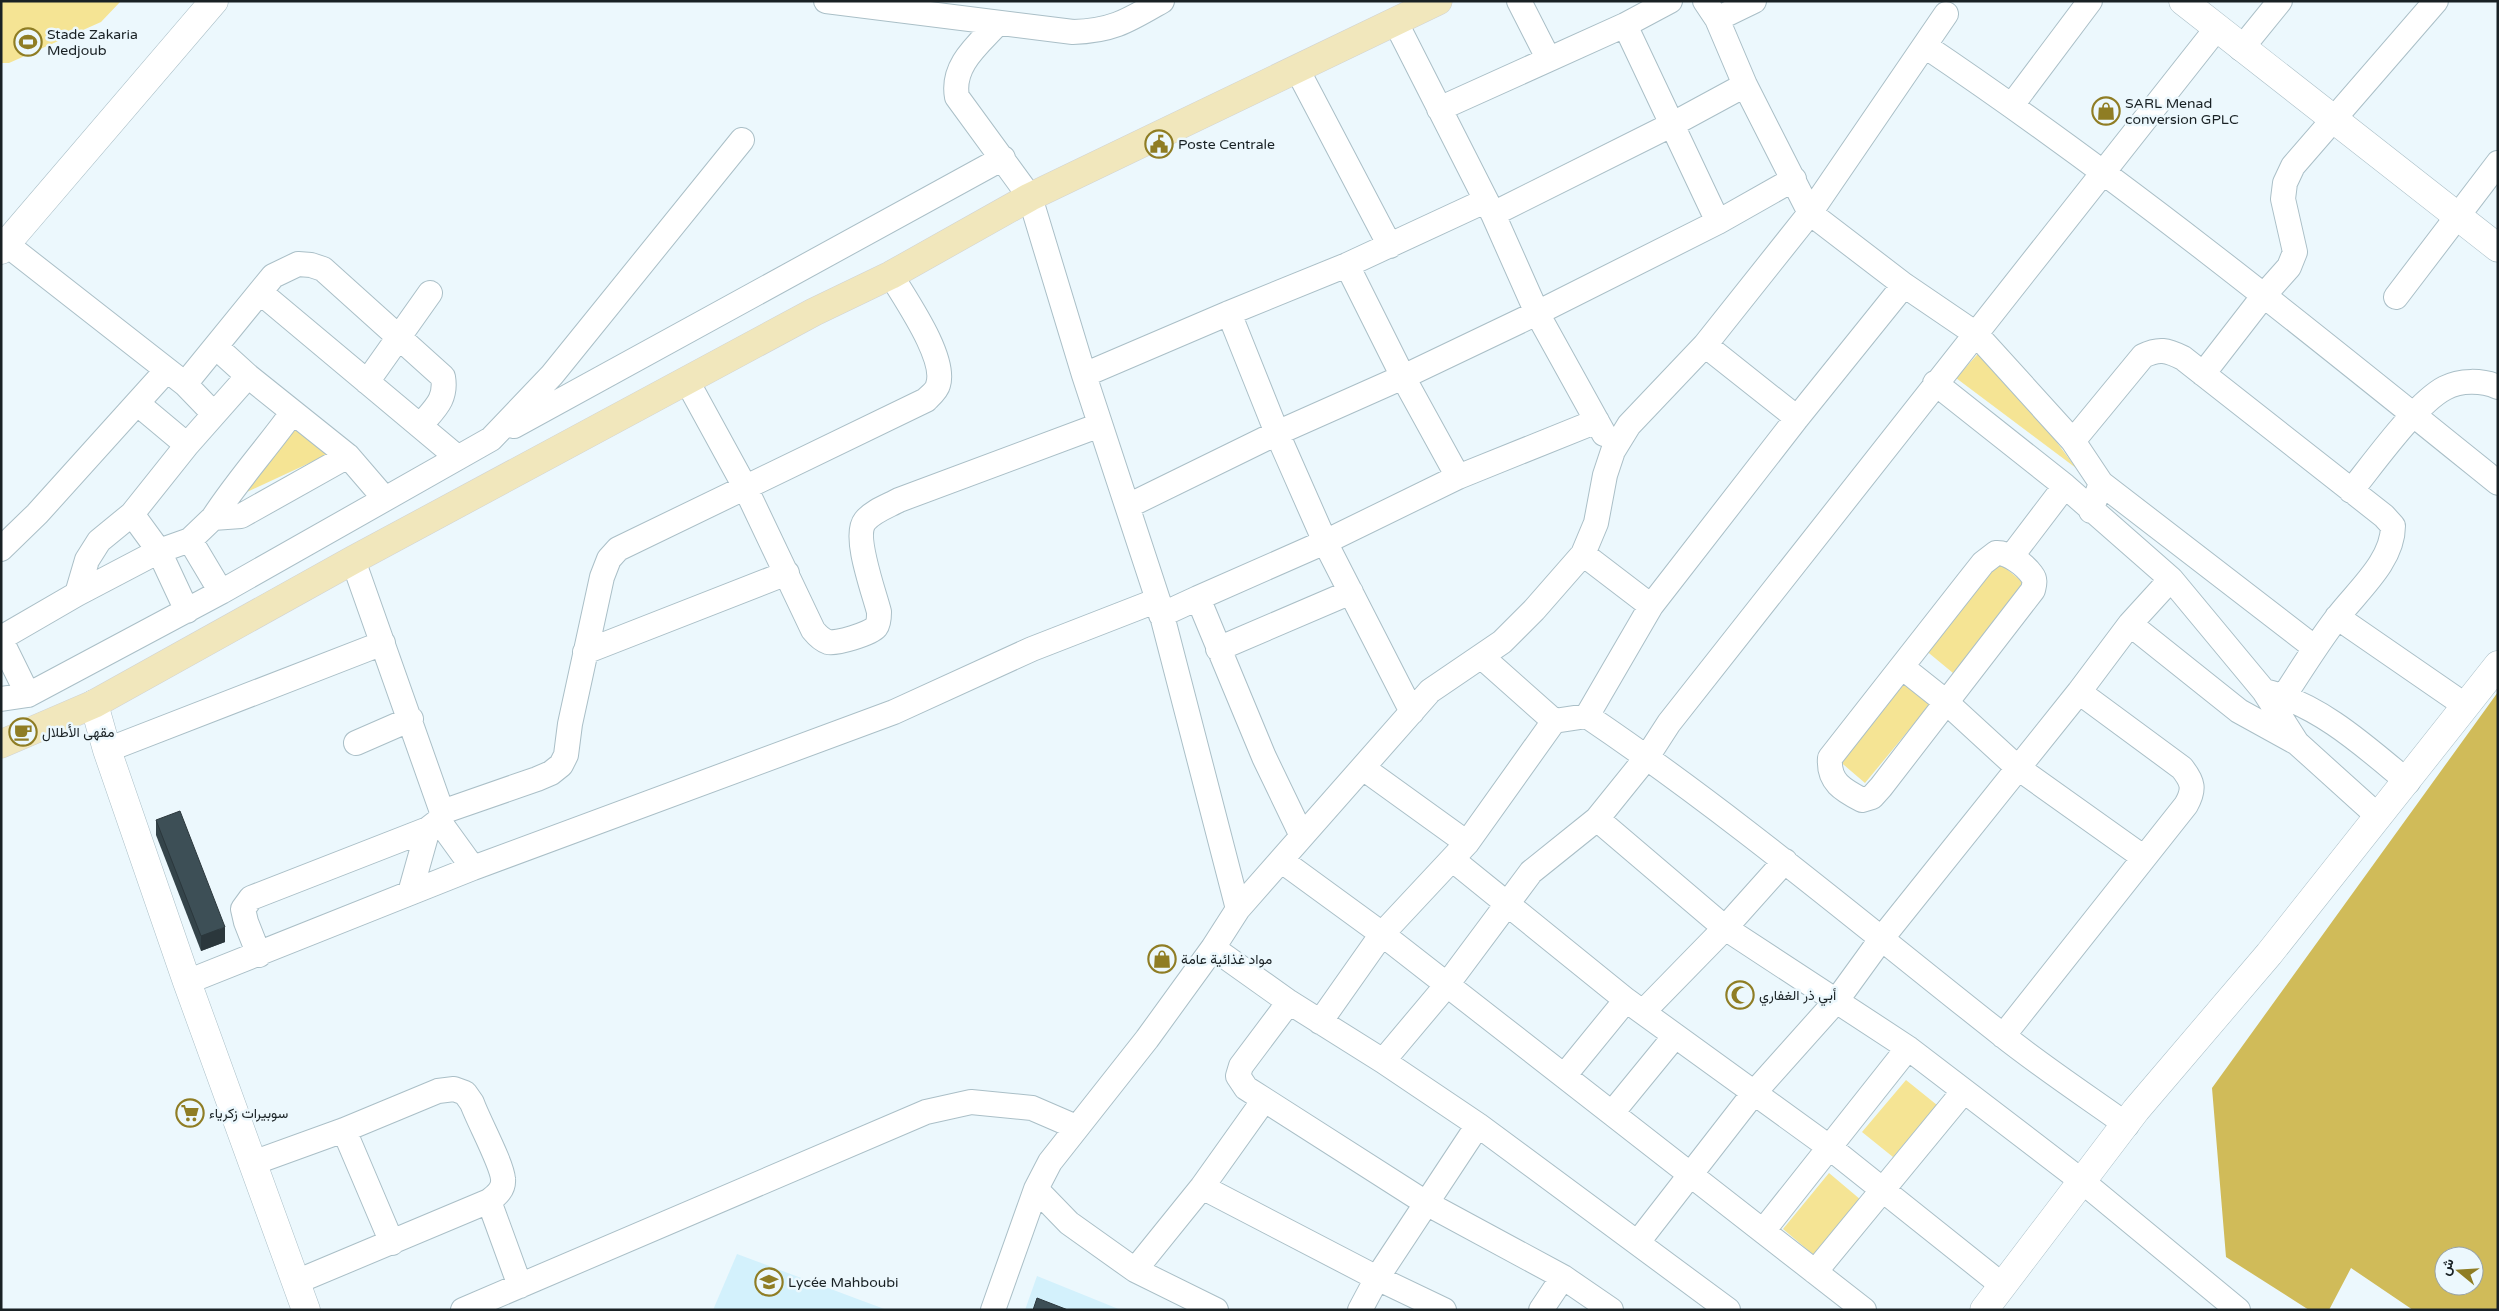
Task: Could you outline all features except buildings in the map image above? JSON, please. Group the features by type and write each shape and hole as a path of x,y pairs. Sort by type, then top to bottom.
{"main road":[{"path":"4,247 214,1"},
{"path":"1,744 94,704 353,560 814,312 891,274 1030,197 1438,1"},
{"path":"2183,1 2333,121 2498,248"},
{"path":"1984,1310 2127,1125 2136,1110 2269,954 2408,782 2498,665"},
{"path":"94,704 107,750 187,982 306,1309"}],"street":[{"path":"826,1 981,10 998,23 1073,32 1104,30 1119,25 1162,1"},
{"path":"1519,1 1548,58"},
{"path":"1439,109 1548,58 1625,25 1670,1"},
{"path":"1754,1 1711,10 1745,85 1810,213 1904,286 1976,334 2073,441 2101,483 2315,648"},
{"path":"2012,105 2090,1"},
{"path":"2241,48 2280,1"},
{"path":"2203,374 2265,294 2289,267 2294,252 2283,199 2285,183 2293,166 2436,1"},
{"path":"993,1310 1036,1190 1050,1162 1148,1039 1213,948 1238,909 1430,690 1502,642 1534,610 1583,554 1596,523 1605,476 1613,451 1629,426 1705,345 1810,213 1925,46 1946,6"},
{"path":"1395,21 1489,207 1537,313 1613,451"},
{"path":"998,23 964,61 958,72 955,86 957,97 1030,197 1084,376 1160,608 1238,909"},
{"path":"1625,25 1718,222"},
{"path":"1383,1061 1446,986 1531,872 1597,819 1647,757 1669,723 1935,383 1976,334 2217,28"},
{"path":"1925,46 2012,105 2265,294 2498,483"},
{"path":"1297,69 1390,246"},
{"path":"1084,376 1229,313 1489,207 1673,124 1745,85"},
{"path":"491,439 552,374 742,140"},
{"path":"1,699 28,695 187,611 457,457 1003,158"},
{"path":"2396,297 2498,163"},
{"path":"1128,506 1277,433 1404,377 1537,313 1718,222 1794,179"},
{"path":"4,247 175,378 214,414"},
{"path":"1,549 37,514 138,404 216,348 279,272 298,264 311,264 323,269 443,377 445,389 442,399 420,426"},
{"path":"1347,265 1458,477"},
{"path":"259,955 243,909 251,898 551,773 561,765 566,755 570,724 602,577 609,559 618,549 926,400 938,386 940,369 931,344 891,274"},
{"path":"1587,716 1651,606 1797,418 1904,286"},
{"path":"367,382 430,293"},
{"path":"261,294 457,457"},
{"path":"1229,313 1277,433 1325,542 1412,712"},
{"path":"1705,345 1797,418"},
{"path":"216,348 292,413 348,456 385,499"},
{"path":"2073,441 2143,356 2156,350 2169,351 2203,374 2384,516 2394,526 2393,536 2377,568 2337,617 2315,648 2274,694"},
{"path":"77,594 92,550 99,541 132,514 187,445 248,376"},
{"path":"687,381 745,487 813,630 823,640 836,643 876,627 880,612 860,536 861,528 870,515 898,500 1100,424"},
{"path":"2351,491 2414,415 2445,388 2461,383 2481,382 2498,387"},
{"path":"1935,383 2065,486 2090,511 2171,579 2274,694 2297,742"},
{"path":"138,404 187,445"},
{"path":"28,695 1,639 77,594 159,551 190,540 213,518 233,487 264,452 292,413"},
{"path":"187,982 259,955 473,868 894,712 1032,649 1160,608 1198,598 1325,542 1458,477 1597,420"},
{"path":"213,518 241,516 348,456"},
{"path":"2090,511 2101,483"},
{"path":"2011,557 2065,486"},
{"path":"132,514 159,551 187,611"},
{"path":"190,540 222,592"},
{"path":"1996,553 2003,553 2011,557 2032,575 2035,582 2033,590 1872,797 1862,800 1832,779 1829,770 1830,758 1902,667 1983,563 1996,553"},
{"path":"1583,554 1651,606"},
{"path":"353,560 410,719 436,821 473,868"},
{"path":"586,652 787,572"},
{"path":"1638,1242 1753,1094 1837,1000 1882,938 2079,692 2130,624 2171,579"},
{"path":"1218,649 1350,592"},
{"path":"1198,598 1264,757 1302,836"},
{"path":"2337,617 2466,706"},
{"path":"2130,624 2240,711 2297,742 2379,817"},
{"path":"107,750 383,643"},
{"path":"1482,657 1554,721"},
{"path":"1902,667 1946,702 2018,768 2143,857"},
{"path":"2003,1036 2186,805 2192,792 2192,780 2182,768 2079,692"},
{"path":"2274,694 2332,723 2408,782"},
{"path":"1320,1022 1382,934 1460,851 1554,721 1587,716 1647,757 1785,861 2003,1036 2127,1125"},
{"path":"356,743 410,719"},
{"path":"1363,768 1460,851 1507,903 1635,1006 1753,1094 1830,1147 2002,1285"},
{"path":"1597,819 1725,928 1908,1048 2082,1182 2238,1310"},
{"path":"410,893 436,821"},
{"path":"1282,861 1382,934 1446,986 1691,1173 1864,1310"},
{"path":"1564,1076 1635,1006 1725,928 1785,861"},
{"path":"1213,948 1289,1002 1383,1061 1478,1125 1728,1310"},
{"path":"1289,1002 1238,1071 1240,1081 1264,1100 1426,1203 1563,1277 1611,1310"},
{"path":"1612,1113 1675,1036"},
{"path":"1763,1231 1908,1048"},
{"path":"252,1163 344,1130 438,1091 454,1089 465,1093 472,1103 503,1179 498,1195 489,1201 296,1282"},
{"path":"1815,1272 1964,1091"},
{"path":"1135,1270 1202,1187 1264,1100"},
{"path":"463,1310 926,1112 971,1102 1032,1108 1076,1128"},
{"path":"1360,1310 1377,1278 1478,1125"},
{"path":"344,1130 392,1243"},
{"path":"1202,1187 1377,1278 1444,1310"},
{"path":"1036,1190 1069,1223 1135,1270 1216,1310"},
{"path":"489,1201 520,1286"},
{"path":"1541,1310 1563,1277"}],"shaded area":[{"name":"Stade Zakaria Medjoub","path":"1,1 121,1 101,22 9,63 1,63"},
{"path":"1985,346 2076,468 1956,378"},
{"path":"289,424 331,453 232,499"},
{"path":"1997,561 2026,585 1953,673 1924,649"},
{"path":"1903,678 1932,702 1865,783 1837,759"},
{"path":"2498,692 2498,1310 2413,1310 2351,1268 2329,1310 2309,1310 2226,1257 2212,1088"},
{"path":"1906,1080 1937,1105 1893,1157 1862,1132"},
{"path":"1829,1173 1861,1200 1815,1256 1783,1229"},
{"name":"Lycée Mahboubi","path":"737,1254 887,1310 713,1310"},
{"path":"1037,1276 1121,1310 1025,1310"}],"place":[{"name":"Stade Zakaria Medjoub","path":"28,42"},
{"name":"SARL Menad conversion GPLC","path":"2106,111"},
{"name":"Poste Centrale","path":"1159,144"},
{"name":"مقهى الأطلال","path":"23,732"},
{"name":"مواد غذائية عامة","path":"1162,959"},
{"name":"أبي ذر الغفاري","path":"1740,995"},
{"name":"سوبيرات زكرياء","path":"190,1113"},
{"name":"Lycée Mahboubi","path":"769,1282"}]}
